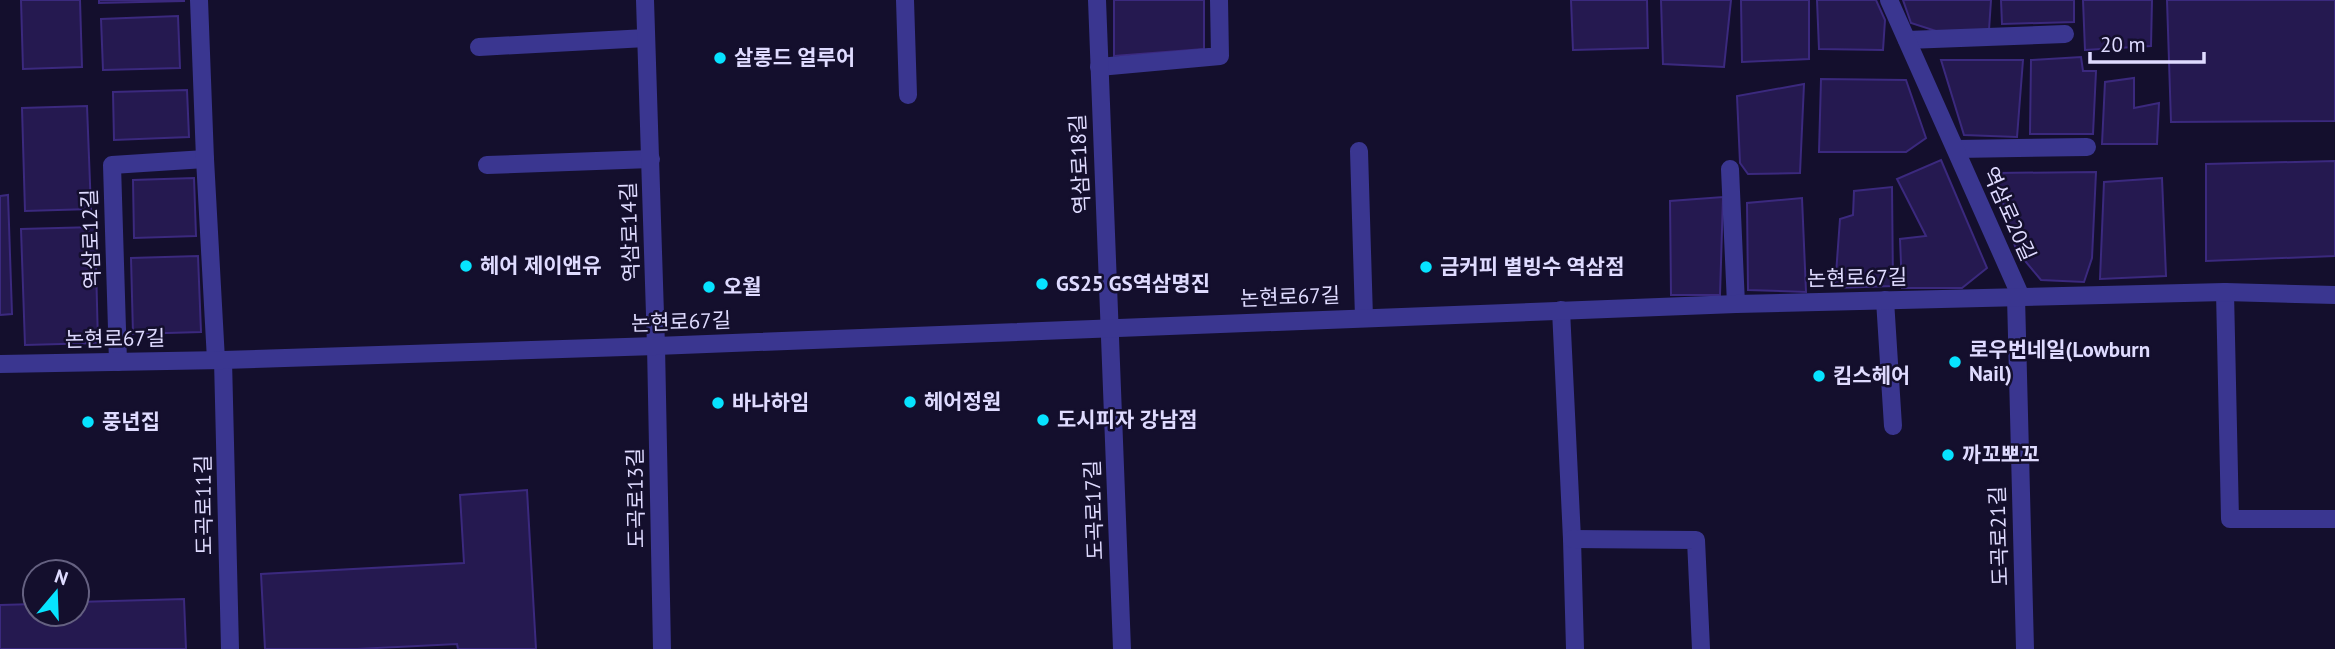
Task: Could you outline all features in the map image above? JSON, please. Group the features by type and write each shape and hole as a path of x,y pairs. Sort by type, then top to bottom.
{"street":[{"path":"199,0 205,159 219,360"},
{"name":"역삼로14길","path":"645,0 656,345"},
{"path":"905,0 908,95"},
{"name":"역삼로18길","path":"1097,0 1110,326"},
{"path":"1098,67 1220,56 1219,0"},
{"name":"역삼로20길","path":"1889,0 2018,297"},
{"path":"1907,40 2065,34"},
{"path":"479,47 646,38"},
{"name":"역삼로20길","path":"1956,149 2087,147"},
{"name":"논현로67길","path":"1359,151 1364,317"},
{"name":"역삼로12길","path":"118,362 112,165 205,159"},
{"name":"역삼로14길","path":"487,165 651,159"},
{"path":"1730,169 1736,303"},
{"path":"2225,292 2230,519 2335,519"},
{"name":"논현로67길","path":"0,364 219,360 656,345 1736,303 2225,292 2335,295"},
{"name":"도곡로21길","path":"2018,297 2025,649"},
{"path":"1885,300 1893,426"},
{"path":"1561,310 1575,649"},
{"name":"도곡로17길","path":"1110,326 1122,649"},
{"name":"도곡로13길","path":"656,345 662,649"},
{"name":"도곡로11길","path":"219,360 230,649"},
{"path":"1572,539 1696,540 1701,649"}],"building":[{"path":"21,0 80,0 82,67 23,69"},
{"path":"99,0 184,0 184,1 99,3"},
{"path":"1114,0 1204,0 1204,49 1114,56"},
{"path":"1571,0 1647,0 1648,48 1573,50"},
{"path":"1661,0 1731,0 1724,67 1663,64"},
{"path":"1741,0 1809,0 1809,59 1742,62"},
{"path":"1817,0 1876,0 1885,20 1883,50 1819,49"},
{"path":"1903,0 1991,0 1989,30 1939,32 1911,23"},
{"path":"2001,0 2074,0 2074,22 2002,24"},
{"path":"2083,0 2152,0 2151,46 2085,50"},
{"path":"2167,0 2335,0 2335,121 2171,122"},
{"path":"178,16 180,68 103,70 101,19"},
{"path":"2081,57 2083,71 2096,71 2093,134 2030,134 2031,60"},
{"path":"1941,60 2023,60 2017,137 1964,135"},
{"path":"2134,78 2134,108 2159,103 2157,144 2102,144 2105,82"},
{"path":"1821,79 1906,80 1926,138 1906,152 1819,152"},
{"path":"1804,84 1800,173 1748,174 1740,163 1737,96"},
{"path":"187,90 189,137 114,140 113,92"},
{"path":"87,106 91,209 25,211 22,108"},
{"path":"1941,160 1987,268 1962,288 1902,288 1900,239 1926,236 1897,179"},
{"path":"2335,161 2335,256 2206,261 2206,164"},
{"path":"2096,172 2092,258 2084,282 2041,280 2016,250 1995,173"},
{"path":"194,178 196,236 134,238 133,180"},
{"path":"2162,178 2166,276 2100,279 2104,182"},
{"path":"1892,187 1893,286 1835,288 1840,219 1853,215 1854,191"},
{"path":"8,195 12,314 0,315 0,196"},
{"path":"1723,197 1720,295 1671,295 1670,201"},
{"path":"1802,198 1806,292 1748,290 1747,203"},
{"path":"95,227 98,343 25,345 21,229"},
{"path":"198,256 201,332 133,334 131,258"},
{"path":"527,490 536,649 458,649 457,644 357,649 265,649 261,574 464,563 460,495"},
{"path":"184,599 186,649 0,649 0,605 21,604 21,628 91,628 91,602"}],"place":[{"name":"살롱드 얼루어","path":"720,58"},
{"name":"헤어 제이앤유","path":"466,266"},
{"name":"금커피 별빙수 역삼점","path":"1426,267"},
{"name":"GS25 GS역삼명진","path":"1042,284"},
{"name":"오월","path":"709,287"},
{"name":"로우번네일(Lowburn Nail)","path":"1955,362"},
{"name":"킴스헤어","path":"1819,376"},
{"name":"헤어정원","path":"910,402"},
{"name":"바나하임","path":"718,403"},
{"name":"도시피자 강남점","path":"1043,420"},
{"name":"풍년집","path":"88,422"},
{"name":"까꼬뽀꼬","path":"1948,455"}]}
